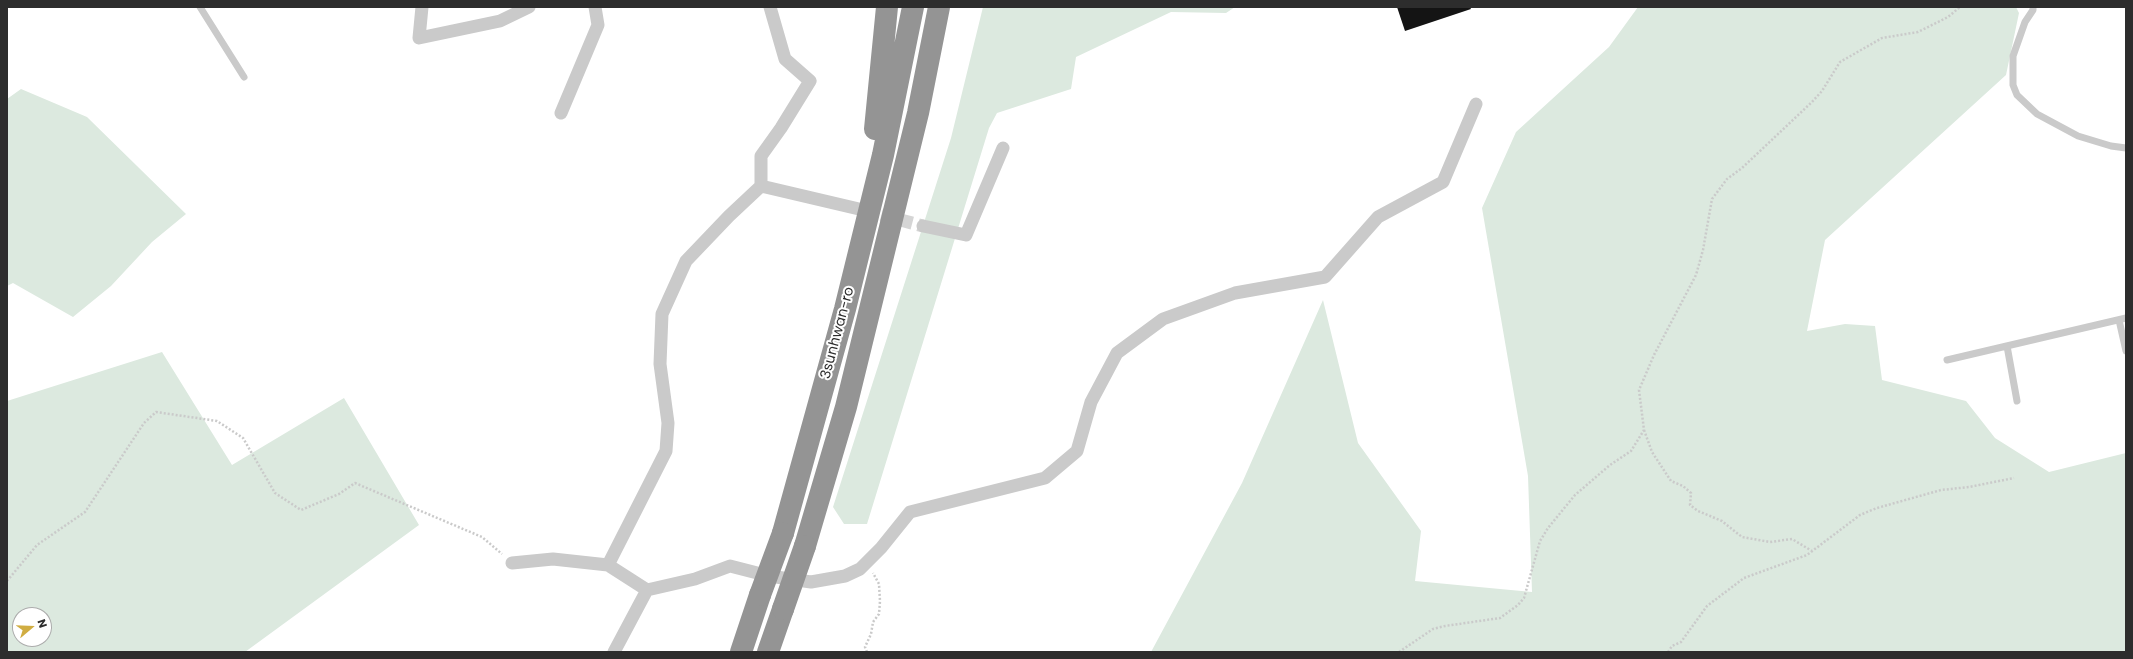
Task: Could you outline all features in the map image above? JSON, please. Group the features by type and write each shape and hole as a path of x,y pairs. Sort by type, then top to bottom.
{"highway":[{"path":"863,215 887,7"},
{"name":"3sunhwan-ro","path":"741,652 783,533 845,309 863,215 883,155 913,7"},
{"name":"3sunhwan-ro","path":"768,652 805,546 846,407 918,113 939,7"},
{"path":"864,334 952,7"}],"street":[{"path":"422,7 419,38 500,21 530,7"},
{"path":"561,113 598,26 595,7"},
{"path":"608,565 628,523 666,451 668,423 660,364 662,314 686,261 729,216 761,186 761,156 781,128 810,81 785,59 770,7"},
{"path":"512,563 553,559 608,565 647,590 695,579 730,566 769,576 811,582 845,576 860,568 881,548 910,512 1045,478 1077,451 1091,402 1117,353 1163,319 1235,293 1325,276 1378,217 1443,182 1476,104"},
{"path":"923,226 966,234 1003,148"},
{"path":"761,186 863,215"},
{"path":"614,652 647,590"}],"lane":[{"path":"200,7 244,78"},
{"path":"2033,7 2033,10 2025,22 2013,56 2013,85 2017,95 2037,114 2078,136 2111,146 2126,148"},
{"path":"1947,360 2123,319 2126,351"},
{"path":"2007,346 2017,401"}],"path":[{"path":"1812,551 1792,539 1770,542 1742,537 1722,521 1698,512 1690,505 1691,493 1683,486 1670,481 1652,452 1644,430 1639,390 1654,355 1696,275 1712,199 1727,179 1742,168 1812,102 1822,91 1840,62 1882,38 1918,32 1948,17 1960,7"},
{"path":"7,581 37,545 85,512 144,423 156,412 217,421 243,438 275,494 302,510 338,494 355,483 482,537 512,563"},
{"path":"1399,652 1432,629 1500,618 1518,605 1524,598 1540,542 1548,528 1575,495 1610,465 1631,451 1644,430"},
{"path":"1668,652 1672,646 1681,642 1707,606 1744,578 1807,555 1860,515 1877,508 1941,490 1969,487 2014,478"},
{"path":"860,568 873,572 879,584 879,614 873,622 871,634 865,647 867,652"}],"shaded area":[{"path":"983,7 1235,7 1226,13 1171,12 1076,57 1071,89 997,113 989,128 867,524 844,524 833,507 951,138"},
{"path":"1638,7 2016,7 2019,13 2006,75 1825,240 1807,331 1845,324 1875,326 1882,380 1966,401 1995,438 2049,472 2126,453 2126,652 1151,652 1242,483 1323,300 1358,443 1421,531 1415,581 1532,592 1528,476 1482,208 1516,132 1609,47"},
{"path":"21,89 87,117 186,214 152,242 111,286 73,317 13,283 7,286 7,99"},
{"path":"162,352 232,465 344,398 419,525 245,652 7,652 7,401"}],"building":[{"path":"1397,7 1470,7 1471,9 1405,31"}],"tunnel":[{"path":"863,210 923,226"}]}
